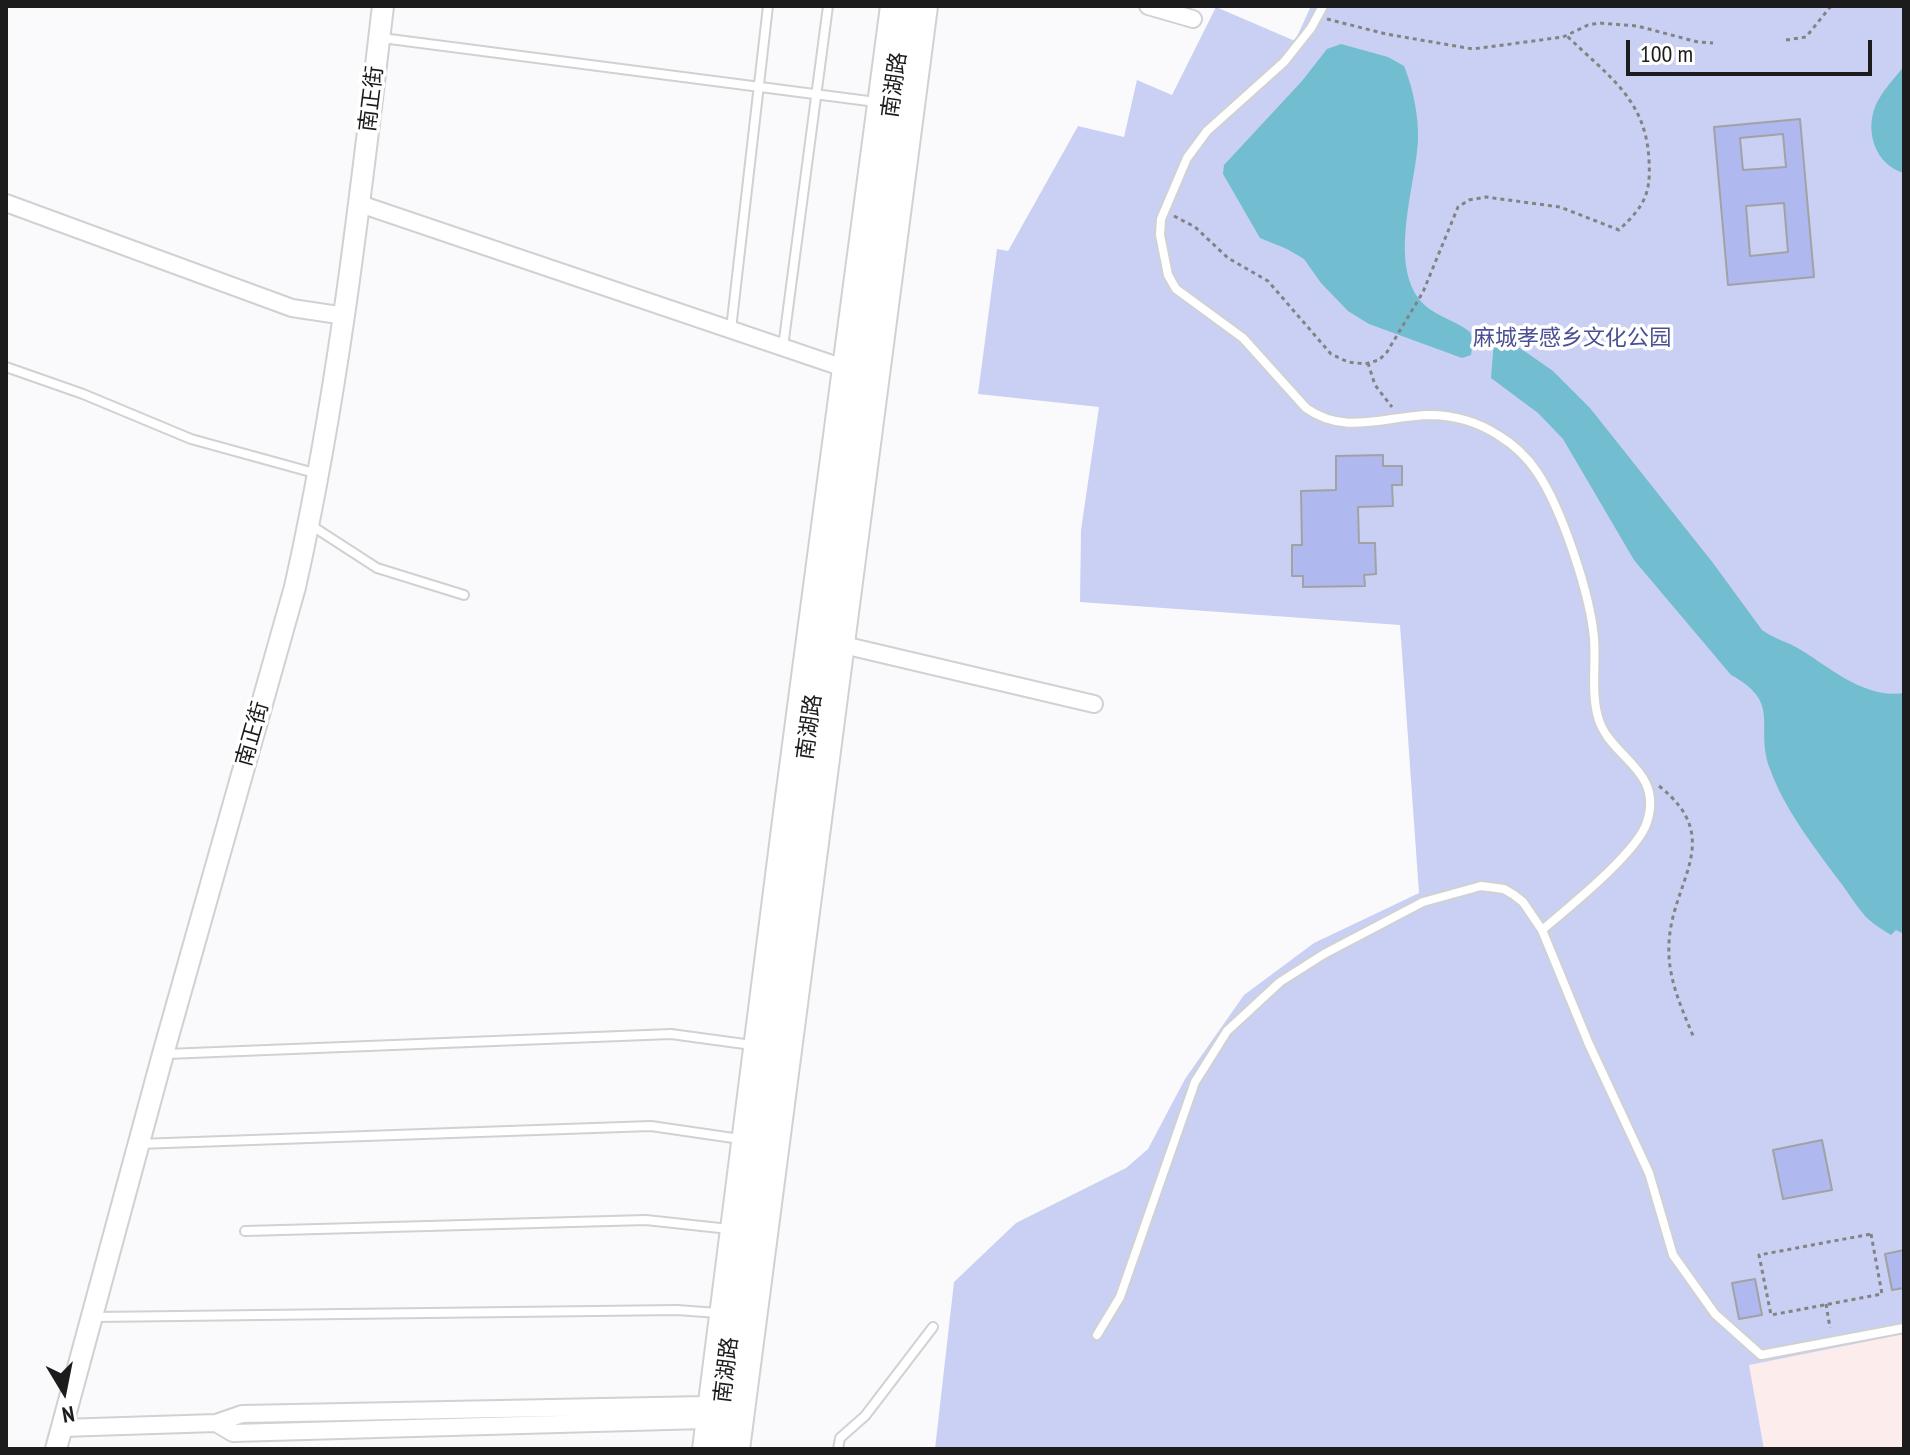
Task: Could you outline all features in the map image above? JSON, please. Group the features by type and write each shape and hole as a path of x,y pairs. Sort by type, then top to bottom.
{"main road":[{"name":"南湖路","path":"717,1449 905,6"},
{"name":"南湖路","path":"736,1449 924,6"}],"street":[{"name":"南正街","path":"56,1449 138,1144 295,587 319,474 345,316 383,6"},
{"path":"701,1449 889,6"},
{"path":"1148,6 1168,9 1193,19"},
{"path":"6,203 292,308 345,316"},
{"path":"360,204 841,367"},
{"path":"839,644 1094,704"},
{"path":"62,1428 221,1426 233,1433 705,1412"},
{"path":"221,1426 235,1449"}],"lane":[{"path":"731,330 768,6"},
{"path":"783,347 828,6"},
{"path":"1323,6 1284,62 1196,144 1179,172 1161,219 1162,251 1171,282 1182,295 1243,338 1306,408 1326,420 1349,424 1429,415 1473,421 1514,446 1537,472 1569,543 1587,601 1594,637 1598,719 1609,739 1640,771 1649,792 1650,804 1639,839 1590,889 1542,930"},
{"path":"379,37 877,102"},
{"path":"6,367 83,394 191,439 319,474"},
{"path":"309,524 377,568 464,595"},
{"path":"1097,1335 1120,1297 1195,1082 1227,1031 1259,998 1301,967 1423,902 1470,888 1492,886 1523,902 1542,930 1588,1042 1649,1173 1673,1255 1700,1296 1731,1330 1761,1355 1904,1328"},
{"path":"163,1054 671,1034 752,1045"},
{"path":"138,1144 651,1126 740,1139"},
{"path":"245,1231 646,1220 729,1229"},
{"path":"91,1317 677,1310 718,1313"},
{"path":"838,1449 840,1438 873,1406 933,1327"}],"path":[{"path":"1786,40 1806,37 1831,6"},
{"path":"1317,17 1473,49 1567,36 1588,25 1614,23 1713,43"},
{"path":"1164,211 1195,227 1228,258 1268,281 1331,354 1348,362 1379,360 1423,292 1458,207 1469,200 1486,197 1560,207 1619,230 1639,211 1650,183 1648,143 1641,116 1628,95 1567,36"},
{"path":"1368,363 1375,385 1392,407 1394,419"},
{"path":"1640,771 1671,795 1687,816 1693,833 1694,848 1670,929 1668,946 1674,987 1694,1038"},
{"path":"1871,1234 1882,1294 1826,1304 1771,1315 1759,1255 1815,1242 1871,1234"},
{"path":"1826,1304 1833,1341"}],"shaded area":[{"path":"1341,44 1388,57 1404,66 1415,103 1418,131 1406,221 1406,264 1410,283 1424,305 1470,332 1473,341 1471,355 1462,358 1369,324 1348,311 1321,283 1304,259 1260,238 1223,174 1224,165 1302,81 1327,49"},
{"path":"1904,66 1904,173 1886,163 1880,155 1871,127 1877,102"},
{"path":"1501,333 1507,334 1517,346 1553,371 1590,408 1762,630 1862,687 1890,694 1904,693 1904,934 1896,930 1891,935 1866,917 1791,812 1770,769 1764,740 1764,716 1757,695 1731,675 1634,560 1563,439 1538,413 1491,378 1494,341"},
{"path":"1904,1334 1904,1449 1764,1449 1748,1365"}],"green space":[{"name":"麻城孝感乡文化公园","path":"1311,6 1904,6 1904,1334 1749,1365 1764,1449 935,1449 954,1282 1016,1223 1126,1168 1148,1149 1185,1079 1244,995 1314,943 1419,893 1400,625 1080,602 1081,530 1099,407 978,394 997,249 1008,251 1078,126 1124,137 1137,80 1172,95 1216,7 1295,41"}],"building":[{"path":"1800,119 1814,277 1728,285 1714,127","holes":["1783,134 1786,167 1743,170 1740,138","1784,203 1788,252 1750,256 1746,206"]},
{"path":"1383,455 1383,466 1402,466 1402,485 1392,485 1393,506 1358,507 1359,543 1375,543 1376,574 1364,575 1365,586 1303,587 1303,576 1292,576 1292,545 1302,545 1301,491 1336,490 1336,456"},
{"path":"1822,1140 1832,1190 1783,1199 1773,1150"},
{"path":"1904,1250 1904,1288 1892,1290 1885,1254"},
{"path":"1755,1279 1762,1315 1739,1319 1732,1283"}]}
